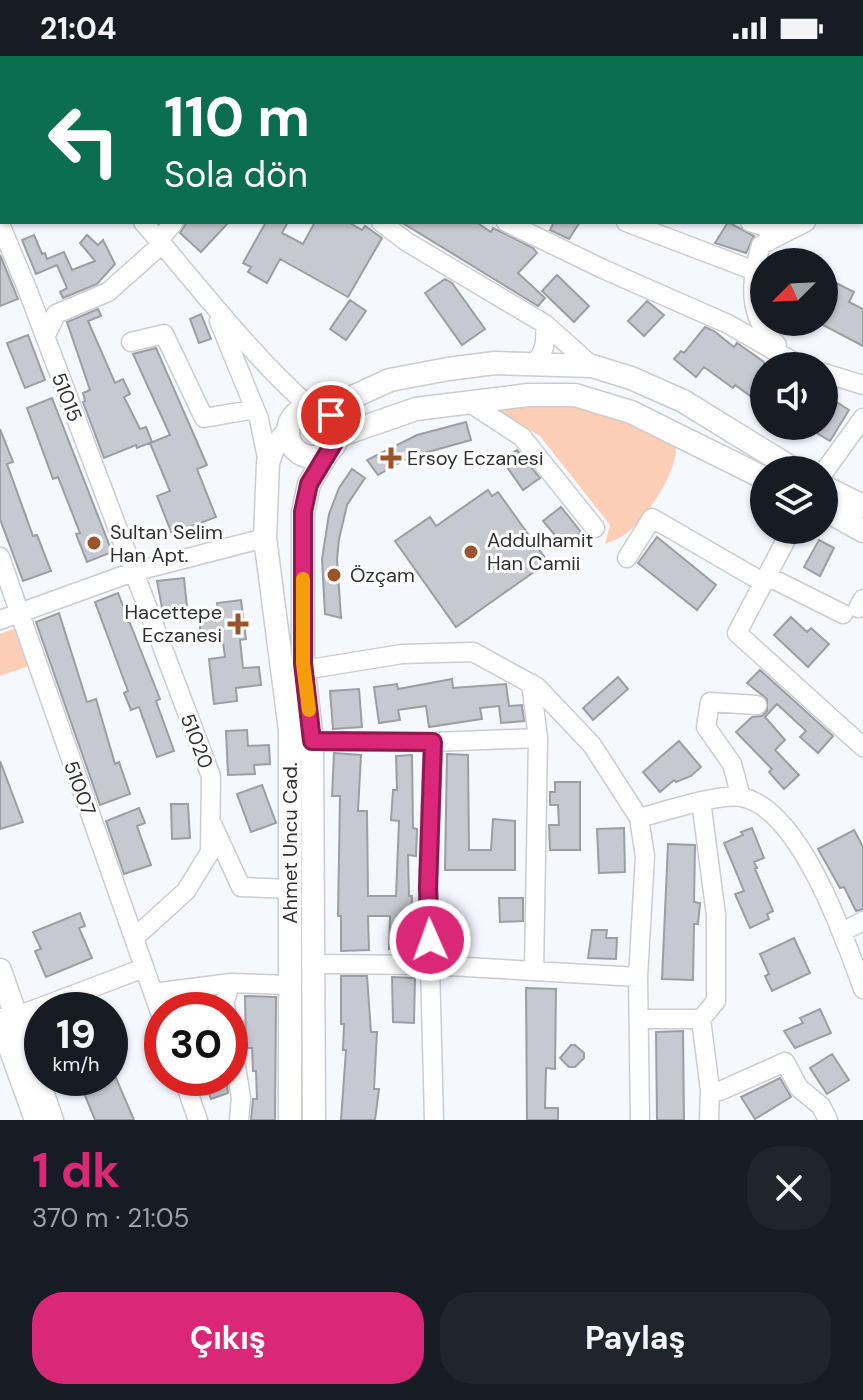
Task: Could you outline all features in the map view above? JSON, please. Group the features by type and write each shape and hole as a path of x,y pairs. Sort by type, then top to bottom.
{"main road":[{"path":"268,463 273,448 288,432 293,418 390,380 495,363 592,366 631,378 683,401 772,456"},
{"path":"288,432 290,441 303,455 318,457 333,444 416,409 528,395 575,395 631,412 750,471"},
{"path":"317,408 336,422 333,444"},
{"name":"Ahmet Uncu Cad.","path":"314,1120 312,741 304,670 303,512 309,484 333,444"},
{"name":"Ahmet Uncu Cad.","path":"268,463 265,538 290,730 290,1120"},
{"path":"838,494 863,506"},
{"path":"838,517 863,531"},
{"path":"0,954 24,1011"},
{"path":"0,970 52,1120"},
{"path":"0,1020 36,1120"},
{"path":"0,1064 20,1120"},
{"path":"56,1096 65,1120"}],"street":[{"name":"51015","path":"0,224 133,572"},
{"path":"145,224 216,311 286,386 317,408"},
{"path":"45,337 56,314 108,292 160,242 173,224"},
{"path":"384,224 407,242 545,324 592,366"},
{"path":"510,224 728,324 776,352"},
{"path":"631,224 750,269"},
{"path":"756,224 784,233"},
{"path":"760,248 802,224"},
{"path":"216,311 255,409 268,463"},
{"path":"534,363 541,357 546,342 545,324"},
{"path":"131,342 164,334 204,418 255,409"},
{"path":"767,336 784,352"},
{"path":"838,377 863,385"},
{"path":"467,401 522,437 595,528"},
{"path":"836,456 863,418"},
{"path":"627,558 652,518 765,580 855,607"},
{"path":"0,620 133,572 265,538"},
{"path":"784,544 737,633 863,747"},
{"name":"51007","path":"0,557 153,992"},
{"name":"51020","path":"133,572 211,776 210,852 186,891 134,938"},
{"path":"304,670 402,654 473,652 537,687 592,745 639,818 645,856 638,977 640,1120"},
{"path":"531,683 538,738 534,971"},
{"path":"741,797 732,764 706,727 710,702 757,705"},
{"path":"312,741 433,742 538,738"},
{"path":"433,742 428,888 434,1120"},
{"path":"639,818 701,801 741,797 771,811 807,859 842,932 863,989"},
{"path":"701,801 716,915 716,1001 701,1019 710,1090 709,1120"},
{"path":"210,820 241,887 291,889"},
{"path":"203,862 226,854"},
{"path":"842,932 863,921"},
{"path":"315,964 431,965 638,977"},
{"path":"81,992 144,968"},
{"path":"161,992 231,983 288,985"},
{"path":"228,992 231,983"},
{"path":"639,1019 701,1019"},
{"path":"710,1090 720,1091 785,1062 799,1088 821,1106 828,1120"},
{"path":"189,1096 198,1120"},
{"path":"239,1120 241,1096"}],"shaded area":[{"path":"506,405 573,405 619,417 676,446 667,480 635,526 625,535 605,544 610,525 540,436 501,413"},
{"path":"18,630 32,665 0,676 0,634"}],"building":[{"path":"186,224 227,224 201,252 180,233"},
{"path":"265,224 287,224 282,233 303,244 314,224 352,224 362,230 365,226 382,238 348,297 280,259 267,283 248,272 251,267 243,263"},
{"path":"404,224 479,224 491,232 493,228 533,248 537,253 518,273 545,298 538,306"},
{"path":"553,224 579,224 569,239 550,230"},
{"path":"727,224 754,236 746,253 715,243"},
{"path":"34,235 47,259 64,252 72,270 95,261 80,243 87,235 98,245 103,240 115,264 97,284 63,298 60,292 67,288 57,265 36,274 22,240"},
{"path":"0,255 18,299 0,306"},
{"path":"557,275 589,306 574,322 542,291"},
{"path":"445,279 452,283 485,329 462,345 425,293"},
{"path":"838,284 854,292 849,302 863,309 863,346 838,333"},
{"path":"350,300 366,311 346,340 330,329"},
{"path":"647,301 664,315 644,336 628,321"},
{"path":"98,309 101,316 88,321 115,383 123,379 130,394 124,397 140,429 146,427 152,442 104,458 83,402 83,393 90,390 67,322"},
{"path":"201,314 211,339 199,343 190,319"},
{"path":"705,327 734,347 737,343 750,352 750,396 704,367 696,377 674,359 681,351 684,353"},
{"path":"28,335 45,380 25,388 7,343"},
{"path":"156,348 207,465 197,469 216,517 172,534 157,496 170,491 150,443 170,435 133,354"},
{"path":"52,398 112,552 87,562 76,534 80,533 58,477 53,479 27,408"},
{"path":"838,403 849,410 838,428"},
{"path":"466,422 471,440 410,457 378,475 367,460 417,435"},
{"path":"0,429 13,462 7,464 33,536 37,535 51,571 23,581 0,519"},
{"path":"517,450 540,478 523,490 502,460"},
{"path":"352,469 365,478 347,505 339,539 337,559 341,618 325,614 322,559 329,514 339,488"},
{"name":"Addulhamit Han Camii","path":"488,490 492,496 498,492 548,562 456,627 395,541 430,517 436,526"},
{"path":"561,507 581,532 564,546 543,521"},
{"path":"657,537 716,585 697,610 638,563"},
{"path":"817,544 834,548 820,576 804,567"},
{"path":"184,578 188,616 164,619 157,581"},
{"path":"118,593 160,699 156,701 174,751 157,757 139,707 131,710 124,693 128,691 95,602"},
{"path":"241,600 246,639 240,640 243,668 259,667 261,685 236,688 237,701 214,704 209,659 225,657 222,635 201,637 199,617 219,615 217,603"},
{"path":"59,613 87,702 96,699 115,764 119,762 130,794 100,805 36,622"},
{"path":"791,617 807,632 811,628 829,644 808,667 774,635"},
{"path":"760,670 833,736 818,753 800,737 806,731 777,704 765,717 785,740 775,750 799,775 784,789 769,772 772,769 736,732 752,717 762,716 767,711 767,699 747,683"},
{"path":"618,677 628,689 593,720 583,708"},
{"path":"452,679 453,688 506,684 509,706 522,705 524,721 501,723 499,706 480,708 482,719 429,727 426,706 398,710 400,720 379,723 374,687 397,684 398,689"},
{"path":"359,689 362,727 333,729 330,691"},
{"path":"247,730 248,746 269,745 270,764 254,765 255,774 228,775 226,731"},
{"path":"679,741 701,767 691,776 676,782 674,780 660,792 643,772"},
{"path":"334,753 361,755 358,811 367,811 368,896 396,896 399,821 391,820 393,790 397,790 396,756 412,755 413,828 417,829 416,856 408,855 409,896 412,896 411,949 389,949 390,916 368,916 369,950 341,951 341,916 338,916 340,796 332,796"},
{"path":"447,754 468,755 469,850 491,850 493,819 515,821 515,870 445,870"},
{"path":"0,761 23,822 0,829"},
{"path":"555,782 580,782 580,850 550,850 549,825 559,825 558,805 550,805 550,792 555,792"},
{"path":"262,785 276,823 251,832 237,794"},
{"path":"171,804 188,804 190,838 172,839"},
{"path":"139,808 145,823 137,826 151,865 124,874 106,821"},
{"path":"624,828 625,872 599,873 597,829"},
{"path":"752,828 764,858 754,862 755,869 773,911 767,914 769,919 750,928 735,894 744,891 724,843"},
{"path":"854,830 863,847 863,909 856,911 818,849"},
{"path":"668,844 695,845 694,902 700,903 698,924 694,924 693,980 662,979"},
{"path":"499,898 523,898 523,921 500,922"},
{"path":"80,913 85,926 79,928 92,958 46,977 35,951 41,949 33,932"},
{"path":"592,930 607,930 606,938 617,938 616,959 588,958"},
{"path":"794,938 810,973 772,991 760,954"},
{"path":"341,976 367,976 371,1032 377,1032 374,1089 379,1089 375,1120 341,1120 346,1050 343,1050 344,1024 341,1024"},
{"path":"392,977 415,978 414,1023 393,1022"},
{"path":"526,988 556,989 555,1069 546,1068 545,1108 558,1108 558,1120 527,1120"},
{"path":"248,996 276,997 275,1120 251,1120 253,1099 257,1099 252,1048 248,1048"},
{"path":"820,1009 831,1033 795,1048 784,1031 803,1023 800,1018"},
{"path":"683,1031 684,1120 657,1120 656,1032"},
{"path":"571,1045 584,1053 584,1058 575,1067 569,1067 560,1058"},
{"path":"832,1054 849,1080 827,1094 810,1068"},
{"path":"780,1078 791,1097 755,1119 741,1097"},
{"path":"85,1096 124,1096 134,1120 95,1120"}],"slow traffic":[{"path":"303,579 303,663 309,710"}],"place":[{"name":"Ersoy Eczanesi","path":"391,458"},
{"name":"Sultan Selim Han Apt.","path":"94,543"},
{"name":"Addulhamit Han Camii","path":"471,552"},
{"name":"Özçam","path":"334,575"},
{"name":"Hacettepe Eczanesi","path":"238,624"}],"route":[{"path":"331,415 338,427 338,436 309,484 303,512 303,663 312,741 433,742 428,888 430,940"}]}
